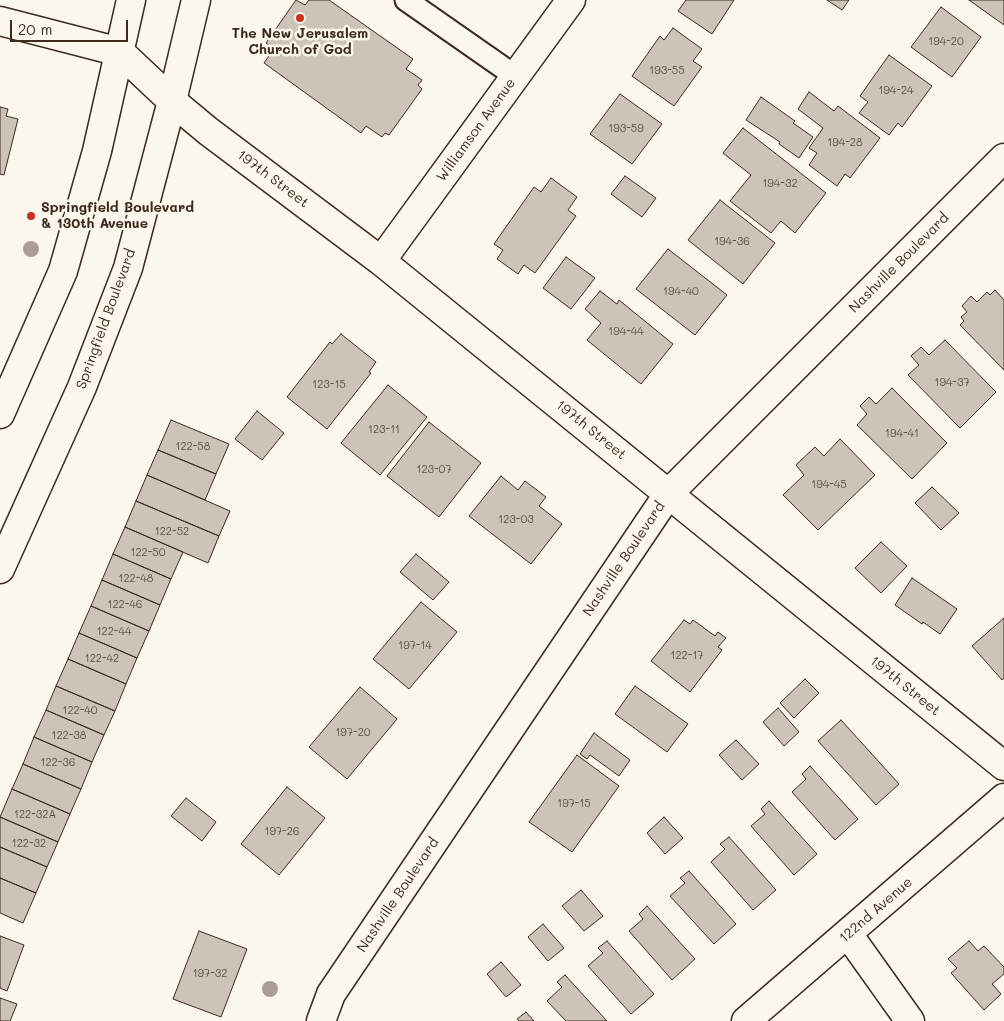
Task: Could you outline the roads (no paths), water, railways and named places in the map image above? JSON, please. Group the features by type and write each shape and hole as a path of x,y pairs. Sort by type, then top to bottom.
{"street":[{"path":"0,414 63,271 97,151 131,0"},
{"name":"Springfield Boulevard","path":"0,569 82,387 128,268 172,101 196,0"},
{"name":"Williamson Avenue","path":"381,261 571,0"},
{"path":"0,21 120,52"},
{"name":"197th Street","path":"120,52 172,101 208,131 381,261 1004,766"},
{"name":"Nashville Boulevard","path":"321,1021 331,994 668,493 1004,158"},
{"name":"122nd Avenue","path":"746,1021 1004,798"},
{"path":"848,934 910,1021"}],"lane":[{"path":"406,0 515,76"}],"place":[{"name":"The New Jerusalem Church of God","path":"300,18"},
{"name":"Springfield Boulevard & 130th Avenue","path":"31,216"}]}
